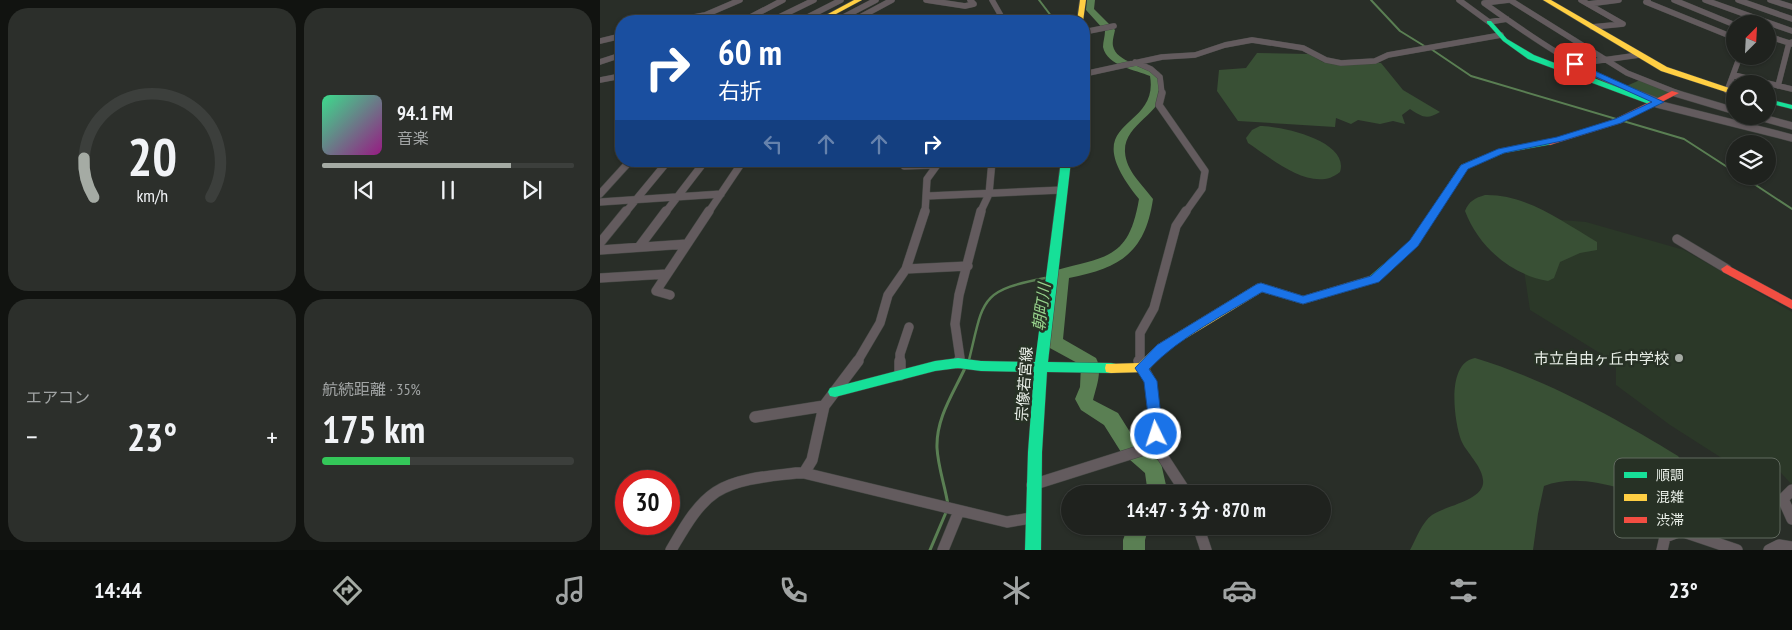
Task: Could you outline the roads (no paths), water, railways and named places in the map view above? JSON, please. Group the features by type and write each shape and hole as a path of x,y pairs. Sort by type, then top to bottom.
{"street":[{"path":"705,15 740,0"},
{"path":"759,14 783,0"},
{"path":"784,15 814,0"},
{"path":"811,15 839,0 856,2"},
{"path":"847,15 876,0"},
{"path":"864,15 892,0"},
{"path":"926,0 965,6 974,4 970,0"},
{"path":"992,0 1001,15"},
{"path":"1081,15 1083,0"},
{"path":"1459,0 1490,22 1513,47 1543,63 1578,72 1631,96 1792,138"},
{"path":"1482,2 1509,0 1627,73 1675,93 1726,108"},
{"path":"1546,0 1639,55 1683,76 1726,90"},
{"path":"1581,0 1623,24 1592,27"},
{"path":"1588,4 1620,0"},
{"path":"1648,0 1646,2 1667,12 1726,35"},
{"path":"1674,0 1726,21"},
{"path":"1705,0 1792,31"},
{"path":"1738,0 1792,18"},
{"path":"1770,0 1792,7"},
{"path":"830,15 856,2"},
{"path":"1482,2 1540,44 1575,64 1658,103"},
{"path":"759,14 764,15"},
{"path":"1490,22 1507,19"},
{"path":"1090,31 1114,26"},
{"path":"1090,73 1167,56 1195,55 1226,45 1252,40 1303,48 1333,62 1375,61 1388,54 1501,35"},
{"path":"600,41 615,37"},
{"path":"1776,38 1791,43 1778,86 1792,89"},
{"path":"1575,64 1639,55"},
{"path":"600,62 615,57"},
{"path":"1136,62 1156,71 1162,76 1164,82 1159,105 1196,155 1205,171 1202,189 1176,226 1154,308 1140,333 1138,359 1150,381 1157,448 1181,485"},
{"path":"1734,75 1737,65"},
{"path":"600,80 615,77"},
{"path":"835,392 900,375 958,363 981,366 1041,365 1142,368 1161,348 1261,287 1303,300 1375,279 1414,243 1464,167 1502,150 1558,140 1618,121 1675,93"},
{"path":"1776,103 1792,107"},
{"path":"1776,122 1792,126"},
{"path":"600,194 625,167"},
{"path":"600,243 663,167"},
{"path":"639,247 700,167"},
{"path":"670,295 656,291 739,167"},
{"path":"804,473 812,460 824,406 866,350 880,323 888,295 906,269 927,207 926,179 935,167"},
{"path":"958,363 960,358 955,324 959,295 968,266 977,220 989,194 991,167"},
{"name":"宗像若宮線","path":"1033,550 1031,518 1032,485 1041,365 1050,276 1065,167"},
{"path":"927,196 1062,190"},
{"path":"600,202 721,194"},
{"path":"1677,239 1792,305"},
{"path":"600,250 687,244"},
{"path":"906,269 968,266"},
{"path":"600,278 667,274"},
{"path":"900,375 900,354 909,326"},
{"path":"755,417 824,406"},
{"path":"1032,485 1146,449 1157,448"},
{"path":"671,550 692,519 716,492 726,487 792,473 804,473 959,512 1007,522 1031,518"},
{"path":"1792,490 1783,499 1792,519"},
{"path":"943,550 959,512"},
{"path":"1201,535 1206,550"},
{"path":"1702,538 1737,550"},
{"path":"1769,550 1779,545 1792,547"}],"waterway":[{"path":"1039,0 1050,15"},
{"name":"朝町川","path":"1091,0 1090,10 1110,30 1108,46 1110,52 1121,61 1155,74 1158,89 1154,101 1127,129 1120,140 1119,153 1125,171 1146,199 1138,233 1121,254 1109,261 1096,267 1062,274 1054,342 1083,357 1090,363 1089,387 1084,399 1087,405 1111,419 1128,446 1154,469 1157,485"},
{"path":"1371,0 1400,31 1426,47"},
{"path":"1431,49 1471,76 1684,139 1726,166"},
{"path":"1756,185 1792,209"},
{"name":"朝町川","path":"1055,276 1062,274"},
{"path":"969,360 978,323 988,301 1007,288 1045,278"},
{"path":"948,505 939,462 937,437 946,406 965,368"},
{"path":"930,550 947,510"},
{"name":"朝町川","path":"1134,550 1136,535"}],"place":[{"name":"市立自由ヶ丘中学校","path":"1679,358"}]}
